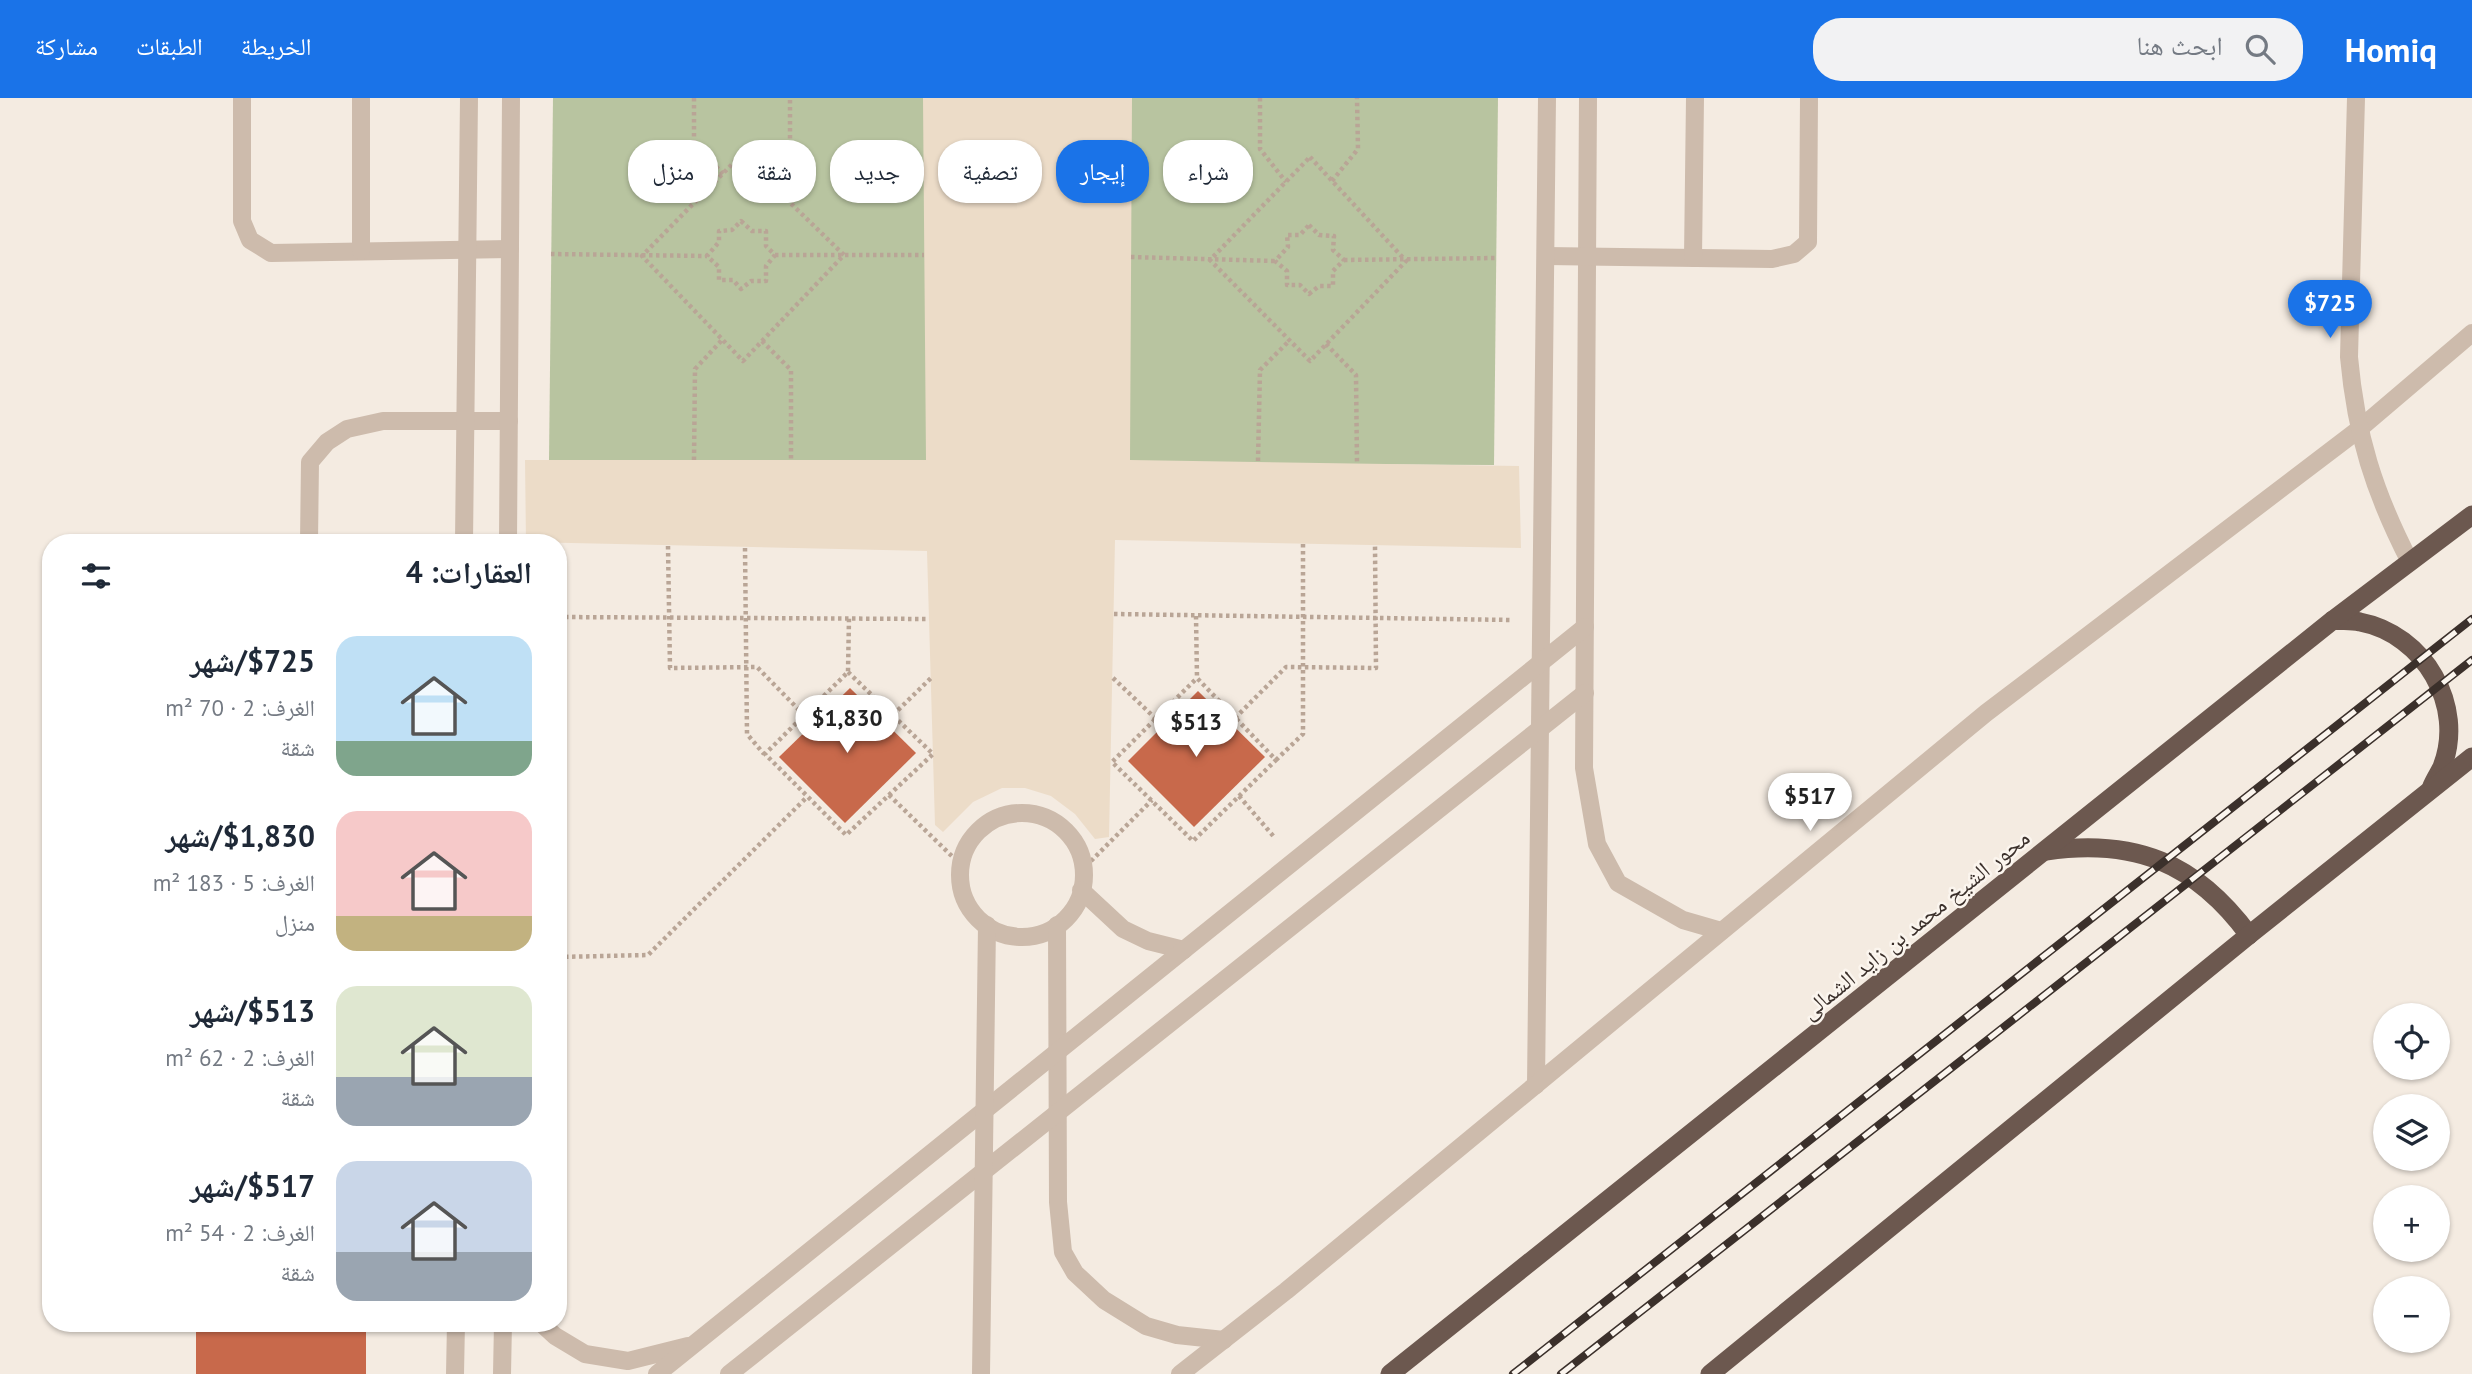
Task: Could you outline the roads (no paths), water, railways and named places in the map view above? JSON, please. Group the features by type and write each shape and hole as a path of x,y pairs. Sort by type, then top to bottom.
{"highway":[{"name":"محور الشيخ محمد بن زايد الشمالى","path":"1390,1374 2333,621 2472,515"},
{"path":"2333,621 2360,622 2386,630 2409,645 2427,664 2440,688 2448,713 2448,740 2442,766 2430,790"},
{"path":"1710,1374 2472,757"},
{"path":"2045,851 2104,847 2161,861 2187,873 2210,891 2231,911 2249,935"}],"street":[{"path":"242,98 242,221 250,240 271,253 510,249"},
{"path":"361,98 361,251"},
{"path":"464,534 469,98"},
{"path":"508,534 511,98"},
{"path":"1536,1084 1547,98"},
{"path":"1588,98 1584,768 1597,844 1618,883 1683,920 1721,932"},
{"path":"1693,258 1695,98"},
{"path":"1546,256 1773,259 1794,254 1808,242 1809,98"},
{"path":"2356,98 2348,357 2358,430 2371,475 2388,519 2410,562"},
{"path":"1180,1374 1286,1291 1986,713 2358,430 2472,333"},
{"path":"309,534 310,462 327,442 347,429 383,421 509,421"},
{"path":"657,1374 1584,627"},
{"path":"729,1374 1584,693"},
{"path":"1014,813 1036,815 1056,823 1072,838 1082,857 1082,890 1080,899 1068,917 1051,930 1030,937 1011,936 992,930 977,918 965,902 960,883 960,864 967,846 979,830 996,819 1014,813"},
{"path":"1082,890 1124,929 1148,941 1184,950"},
{"path":"981,1374 986,925"},
{"path":"1057,925 1058,1202 1063,1252 1075,1273 1104,1300 1146,1326 1177,1335 1224,1340"},
{"path":"455,1374 456,1332"},
{"path":"502,1374 503,1332"},
{"path":"551,1332 585,1354 628,1361 695,1344"}],"railway":[{"path":"1513,1374 2472,619"},
{"path":"1561,1374 2472,660"}]}
